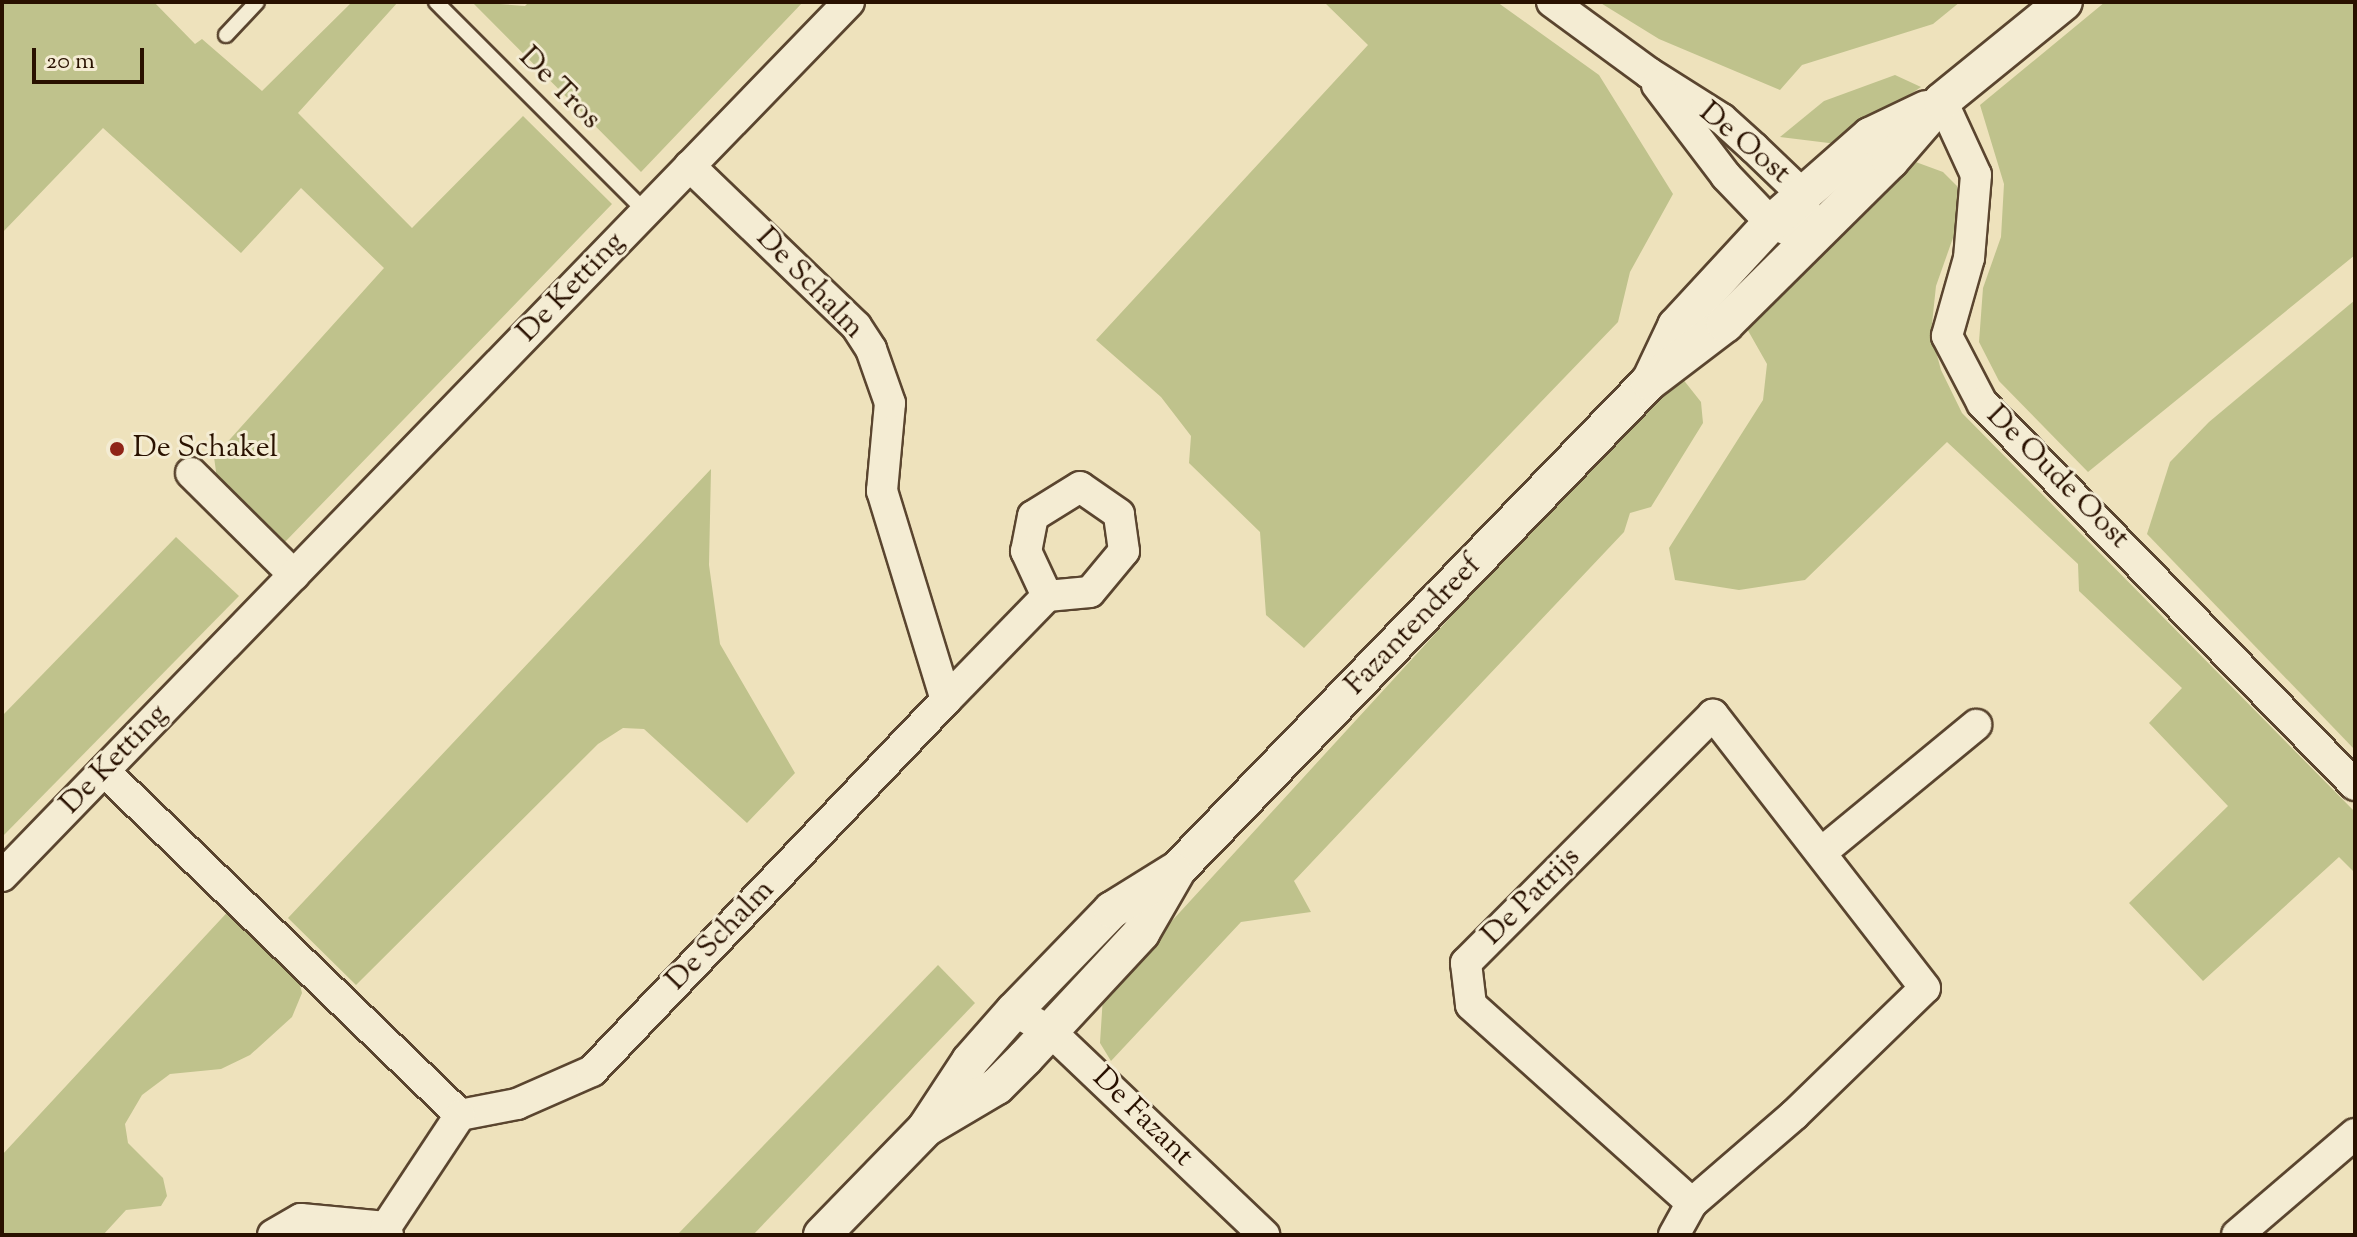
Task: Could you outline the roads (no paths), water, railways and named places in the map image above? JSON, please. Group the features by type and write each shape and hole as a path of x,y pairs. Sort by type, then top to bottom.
{"street":[{"name":"De Ketting","path":"2,876 849,2"},
{"name":"De Oost","path":"1552,2 1649,73 1722,119 1802,194 1811,239"},
{"name":"Fazantendreef","path":"926,1128 997,1086 1141,933 1178,869 1649,382 1700,347 1811,239 1942,101 2064,2"},
{"name":"De Oost","path":"1649,73 1697,143 1771,223 1811,239"},
{"name":"Fazantendreef","path":"1649,382 1676,326 1771,223 1870,136 1942,101"},
{"name":"De Oude Oost","path":"1942,101 1976,175 1969,258 1947,336 1982,403 2355,785"},
{"name":"De Schalm","path":"690,166 856,326 871,349 890,403 882,491 946,700"},
{"path":"191,473 294,575"},
{"name":"De Schalm","path":"460,1115 517,1104 592,1071 1047,596"},
{"name":"De Patrijs","path":"1674,1235 1692,1203 1794,1115 1925,988 1713,715 1466,963 1471,1005 1692,1203"},
{"path":"1822,852 1976,725"},
{"path":"104,771 460,1115 387,1231 301,1219 273,1235"},
{"name":"Fazantendreef","path":"822,1235 926,1128 970,1061 1112,910 1178,869"},
{"name":"De Fazant","path":"1014,1011 1050,1031 1264,1235"},
{"path":"2237,1235 2355,1134"}],"lane":[{"path":"226,35 257,2"},
{"name":"De Tros","path":"436,2 646,212"}],"place":[{"name":"De Schakel","path":"117,449"}]}
